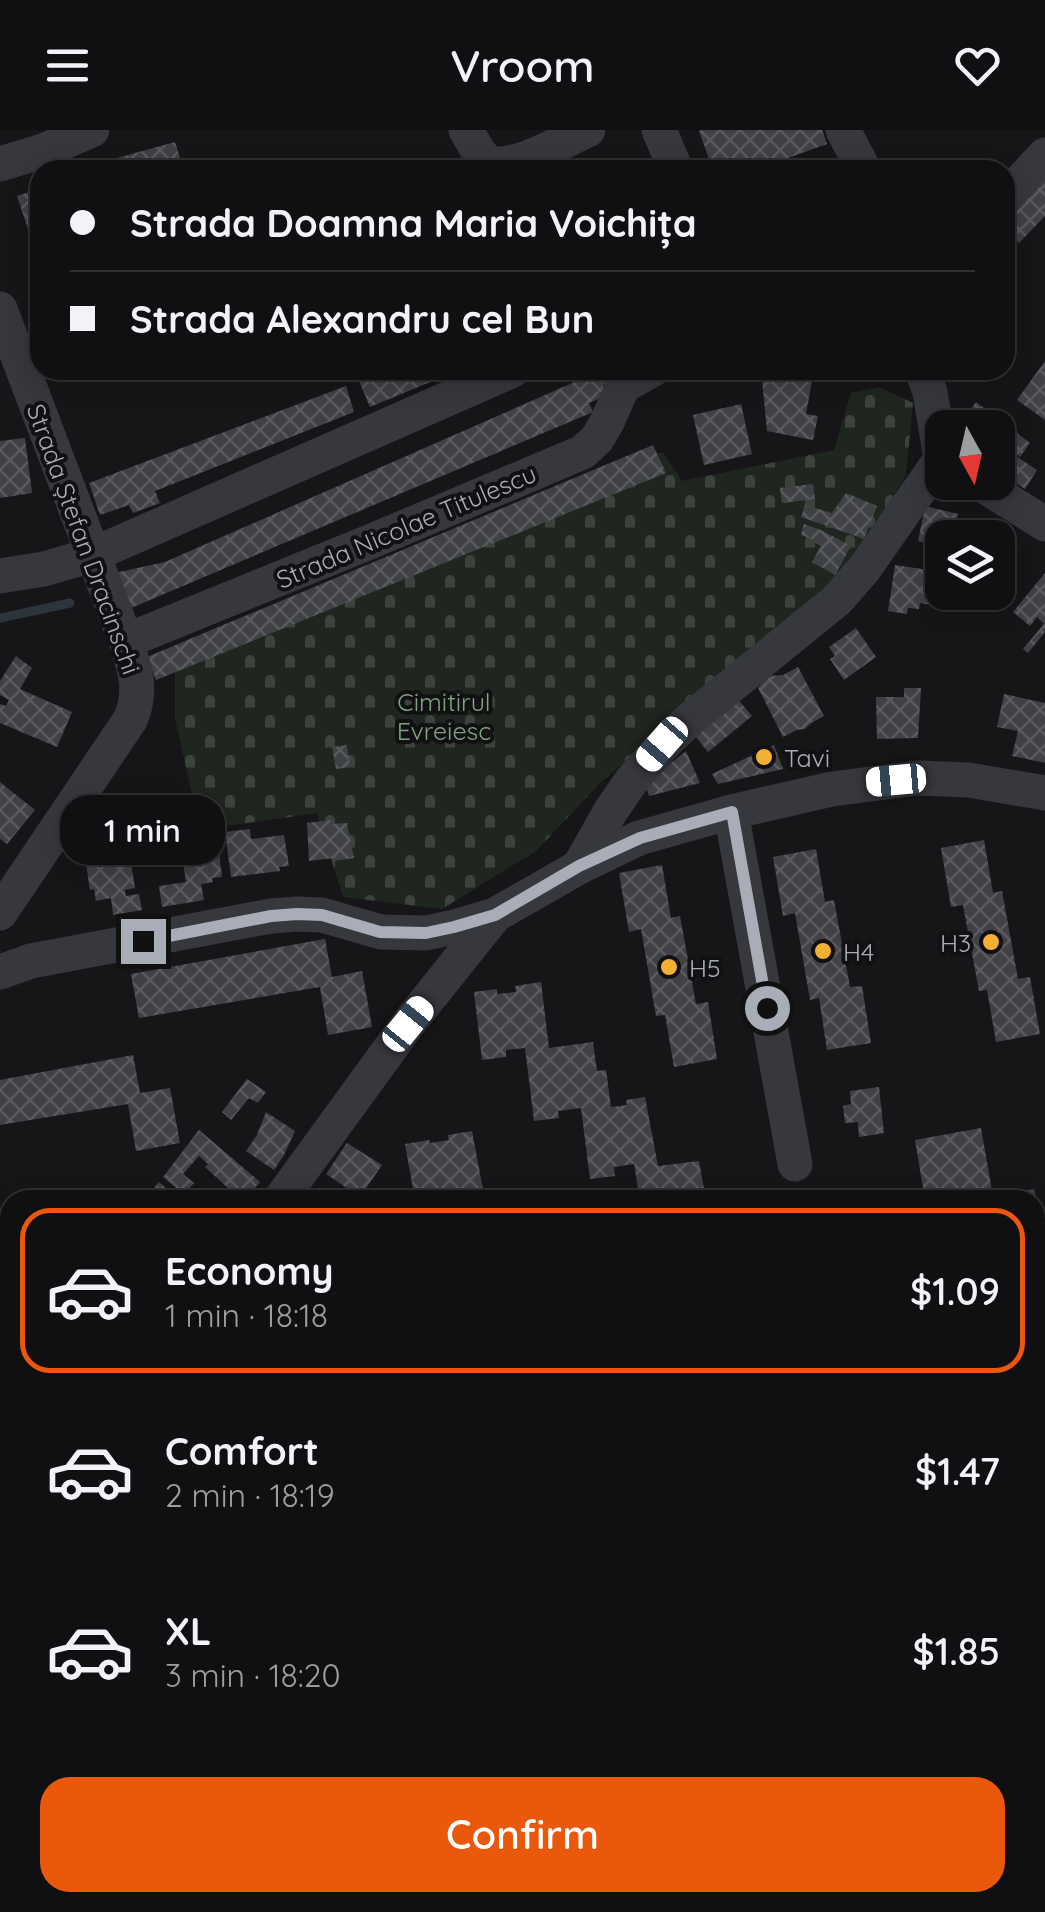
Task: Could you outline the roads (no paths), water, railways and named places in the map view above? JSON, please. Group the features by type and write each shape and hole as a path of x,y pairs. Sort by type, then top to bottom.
{"street":[{"path":"0,164 44,152 92,130"},
{"path":"466,130 486,160"},
{"path":"520,160 588,130"},
{"path":"659,130 672,160"},
{"path":"843,130 859,160"},
{"path":"1015,187 1045,155"},
{"name":"Strada Ștefan Dracinschi","path":"0,309 7,348 126,641 138,692 130,720 0,913"},
{"path":"0,576 44,570 92,555 489,380"},
{"name":"Strada Nicolae Titulescu","path":"126,641 583,452 597,439 624,386 634,380"},
{"path":"926,380 933,410"},
{"path":"579,866 610,812 662,744 837,600 925,484"},
{"path":"1007,500 1045,524"},
{"path":"0,972 31,962 271,916 322,915 380,932 426,933 495,915 579,866 640,838 832,789 918,778 969,780 1045,793"},
{"path":"732,812 795,1164"},
{"path":"287,1190 408,1024 495,915"}],"waterway":[{"path":"0,618 70,603"}],"place":[{"name":"Tavi","path":"764,757"},
{"name":"H3","path":"991,942"},
{"name":"H4","path":"823,951"},
{"name":"H5","path":"669,967"}],"park label":[{"name":"Cimitirul Evreiesc","path":"444,716"}]}
